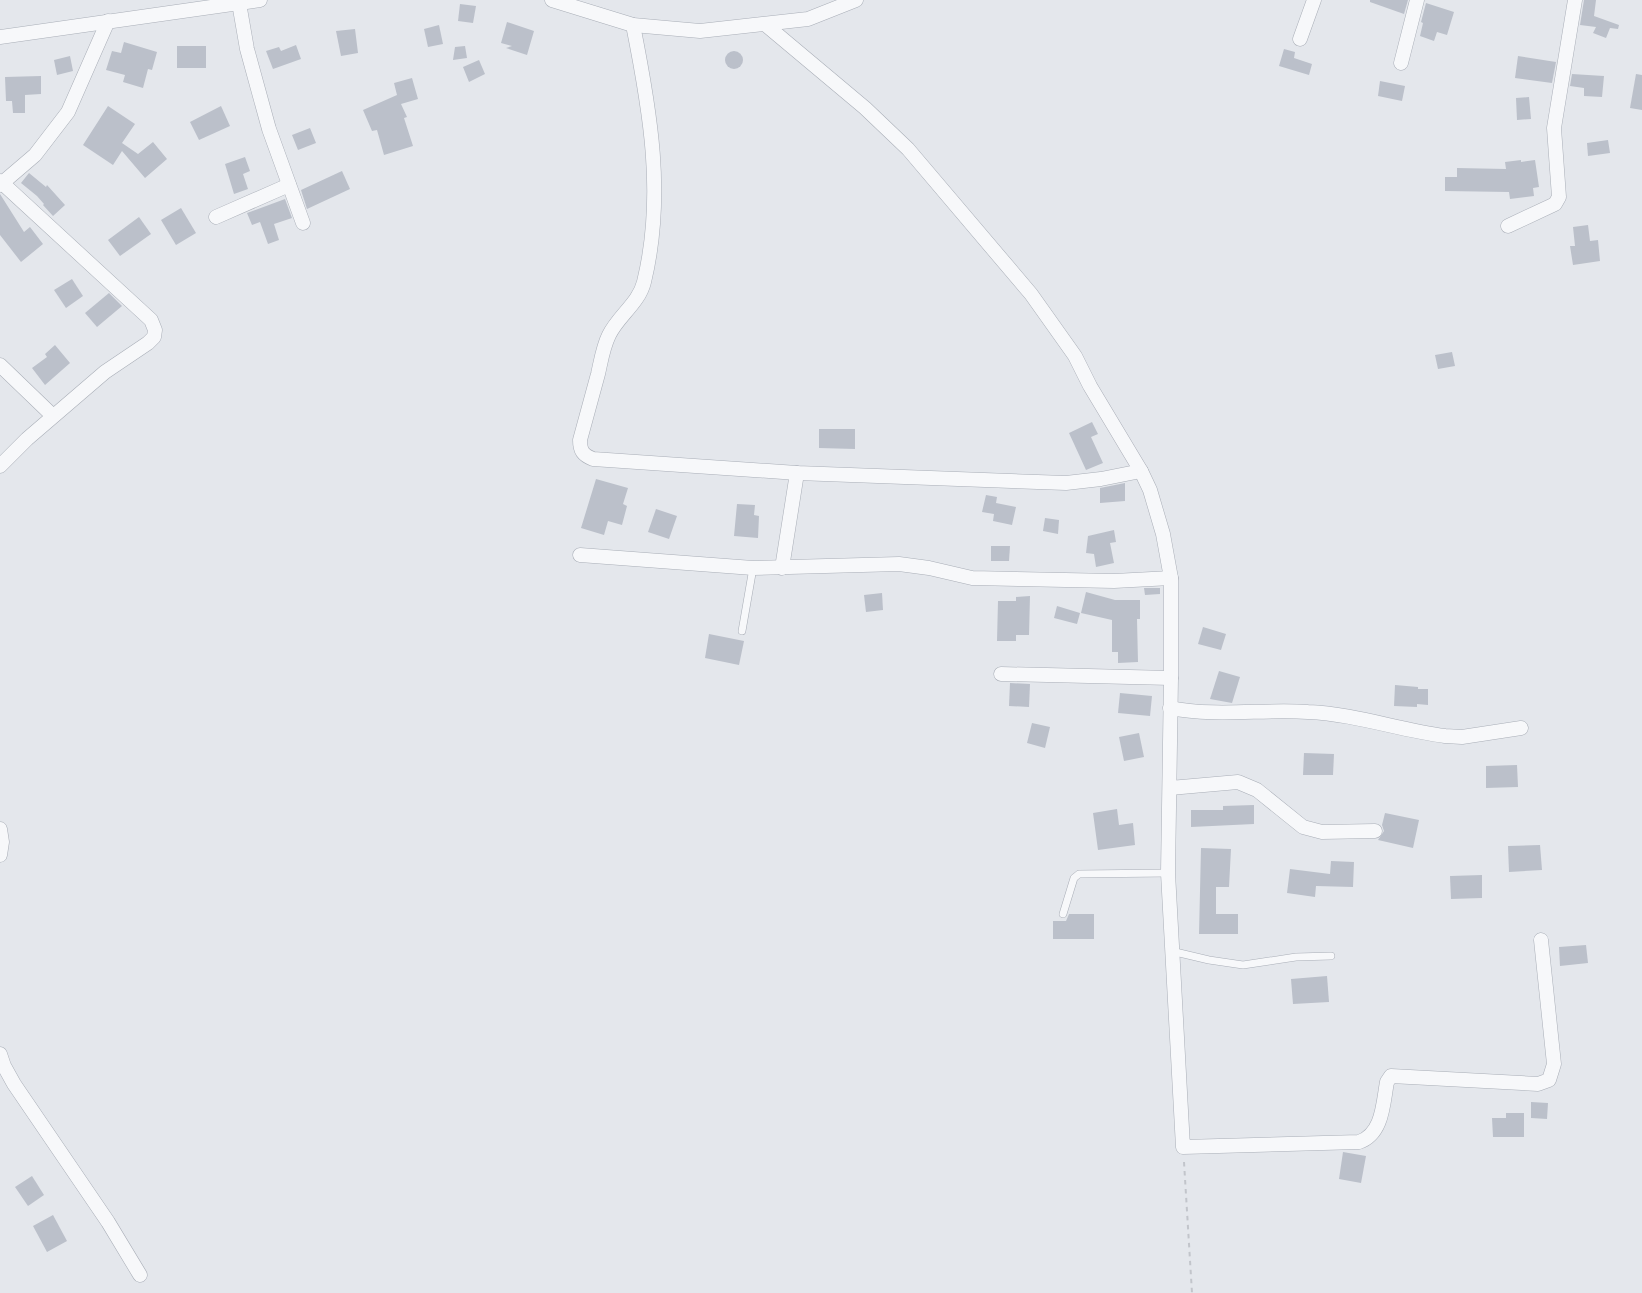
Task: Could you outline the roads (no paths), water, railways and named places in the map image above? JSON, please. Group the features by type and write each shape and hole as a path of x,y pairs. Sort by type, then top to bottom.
{"street":[{"path":"0,37 260,0"},
{"path":"552,0 633,25 700,31 808,19 856,0"},
{"path":"1300,39 1314,0"},
{"path":"1401,63 1417,0"},
{"path":"1508,225 1554,204 1559,197 1554,128 1575,0"},
{"path":"239,3 256,86 303,223"},
{"path":"0,466 53,416 105,372 154,338 155,330 152,320 1,183 35,155 68,112 108,21"},
{"path":"633,25 646,88 652,138 655,188 651,239 642,289 613,327 605,345 580,440 582,452 593,459 797,472 1066,483 1141,471"},
{"path":"766,25 865,108 908,149 1048,316 1075,356 1089,386 1141,471 1157,511 1171,578 1168,873 1183,1147 1366,1140 1376,1129 1387,1082 1391,1076 1538,1084 1549,1080 1554,1064 1541,939"},
{"path":"216,217 289,185"},
{"path":"0,365 53,416"},
{"path":"782,568 797,472"},
{"path":"580,555 782,568 899,564 972,578 1114,581 1171,578"},
{"path":"1001,674 1171,678"},
{"path":"1170,708 1206,714 1289,711 1332,714 1445,736 1462,737 1521,729"},
{"path":"1170,788 1238,782 1257,790 1303,827 1322,832 1375,831"},
{"path":"0,829 2,842 0,855"},
{"path":"0,1054 14,1084 108,1222 140,1275"}],"lane":[{"path":"742,631 753,567"},
{"path":"1063,914 1072,882 1079,874 1168,873"},
{"path":"1172,951 1243,965 1296,957 1331,956"}]}
